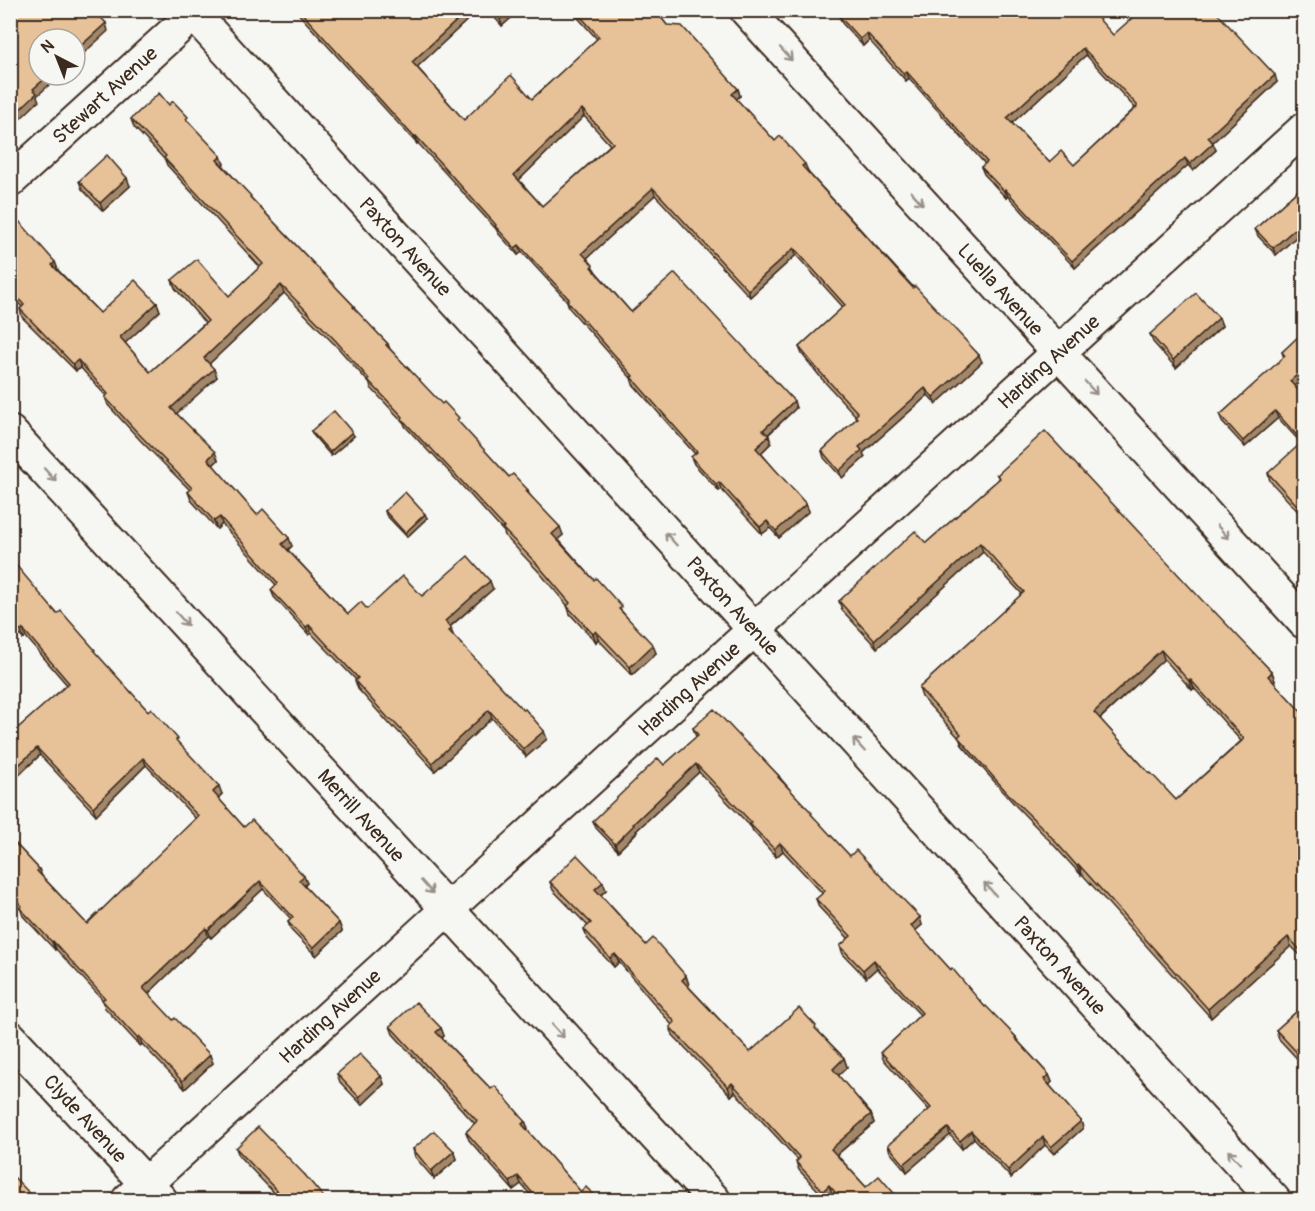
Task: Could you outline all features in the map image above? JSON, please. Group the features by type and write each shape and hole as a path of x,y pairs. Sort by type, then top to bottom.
{"street":[{"name":"Luella Avenue","path":"746,10 1305,622"},
{"name":"Stewart Avenue","path":"10,181 194,12"},
{"name":"Paxton Avenue","path":"194,12 1274,1200"},
{"name":"Harding Avenue","path":"145,1195 448,910 1305,129"},
{"name":"Merrill Avenue","path":"10,432 714,1200"},
{"name":"Clyde Avenue","path":"10,1037 145,1195"}],"building":[{"path":"10,10 94,10 106,23 87,40 87,27 27,27 27,87 35,87 33,89 37,93 10,116"},
{"path":"299,10 468,10 412,62 464,120 511,75 532,99 599,37 575,10 655,10 667,25 682,26 738,89 732,94 775,141 780,136 805,164 802,166 913,288 915,286 979,355 933,397 925,388 859,447 862,450 839,471 822,451 857,418 855,416 858,413 799,347 845,305 794,248 748,290 653,188 582,253 593,265 591,267 631,312 675,273 794,401 763,430 769,436 756,448 806,504 776,531 767,521 760,527 719,482 716,484 691,457 697,452 567,301 569,299 519,245 515,248 416,136 414,137","holes":["582,109 613,143 542,206 514,175"]},
{"path":"492,10 509,10 500,19"},
{"path":"842,10 910,10 914,14 917,10 1014,10 1020,17 1027,10 1091,10 1113,35 1141,10 1214,10 1275,75 1208,137 1213,143 1190,164 1185,158 1072,261 1005,189 1004,191 981,167 987,162 906,71 903,73 867,33 860,39 839,16","holes":["1083,48 1137,105 1074,165 1061,151 1049,162 1007,118"]},
{"path":"159,93 169,105 173,101 188,117 186,119 221,156 217,160 354,306 388,344 386,345 442,404 444,402 459,418 457,420 509,477 513,474 528,490 526,491 560,527 552,534 594,580 596,578 622,607 619,609 653,645 630,667 596,631 593,634 567,606 570,603 537,564 502,528 504,527 402,419 403,417 336,341 281,285 204,358 214,369 171,408 215,452 208,459 257,515 263,509 289,538 282,544 348,614 361,602 367,609 403,576 422,596 468,556 490,581 445,621 452,629 449,631 544,731 523,749 489,710 432,763 355,681 358,678 309,625 306,627 271,590 278,583 220,517 214,521 188,492 192,488 105,397 108,394 78,360 73,364 20,309 24,305 10,289 10,230 20,222 55,262 52,265 100,313 135,280 157,303 120,337 150,372 208,321 172,280 197,259 229,296 263,264 164,158 166,156 131,119"},
{"path":"107,155 127,178 100,203 79,181"},
{"path":"1305,184 1305,220 1273,248 1255,229"},
{"path":"1196,293 1219,318 1173,360 1150,334"},
{"path":"1304,331 1305,368 1290,381 1305,398 1305,439 1302,441 1275,411 1243,441 1220,415 1285,356 1282,352"},
{"path":"334,411 352,432 330,452 311,431"},
{"path":"1045,431 1213,612 1272,672 1268,676 1305,716 1305,955 1288,937 1208,1009 1079,865 1077,866 1012,798 958,737 961,734 919,688 1024,592 980,543 874,640 839,601 915,531 926,543 1000,478 997,475","holes":["1161,650 1189,681 1190,679 1244,739 1176,800 1094,712"]},
{"path":"1300,444 1305,450 1305,514 1268,473"},
{"path":"405,492 425,514 405,533 385,511"},
{"path":"10,564 14,567 16,565 57,614 61,611 148,711 151,708 178,739 176,740 219,786 213,792 244,827 252,820 304,876 299,880 339,923 313,948 288,922 293,917 260,881 143,988 210,1055 182,1081 139,1036 137,1038 102,1000 105,998 20,908 22,906 10,894 10,838 39,869 37,871 87,924 198,816 143,758 93,807 37,748 10,773 10,735 69,683 23,629 21,631 10,619"},
{"path":"714,709 779,776 850,856 856,850 920,917 911,926 1049,1075 1044,1079 1081,1121 1051,1147 1043,1137 1008,1170 971,1131 960,1141 948,1128 904,1164 888,1145 931,1108 881,1052 922,1013 874,960 863,970 840,946 851,936 816,899 825,891 780,843 774,849 696,764 615,844 593,821 658,758 664,765 698,735 693,728"},
{"path":"577,855 603,882 595,889 646,945 653,938 686,976 682,980 750,1052 799,1008 816,1026 815,1028 844,1058 833,1069 871,1114 831,1149 866,1187 879,1176 900,1200 842,1200 829,1185 823,1191 796,1162 800,1158 732,1083 728,1087 670,1027 675,1022 615,954 610,958 584,929 591,923 550,882"},
{"path":"416,1002 441,1028 436,1032 491,1089 495,1086 525,1121 522,1124 581,1192 586,1187 599,1200 547,1200 541,1193 536,1197 518,1176 510,1182 466,1132 477,1121 390,1026"},
{"path":"1305,1004 1305,1061 1276,1030"},
{"path":"360,1054 381,1076 359,1097 337,1074"},
{"path":"258,1127 326,1200 277,1200 282,1196 236,1148"},
{"path":"434,1131 454,1151 431,1171 413,1149"},
{"path":"10,1173 36,1200 10,1200"}]}
